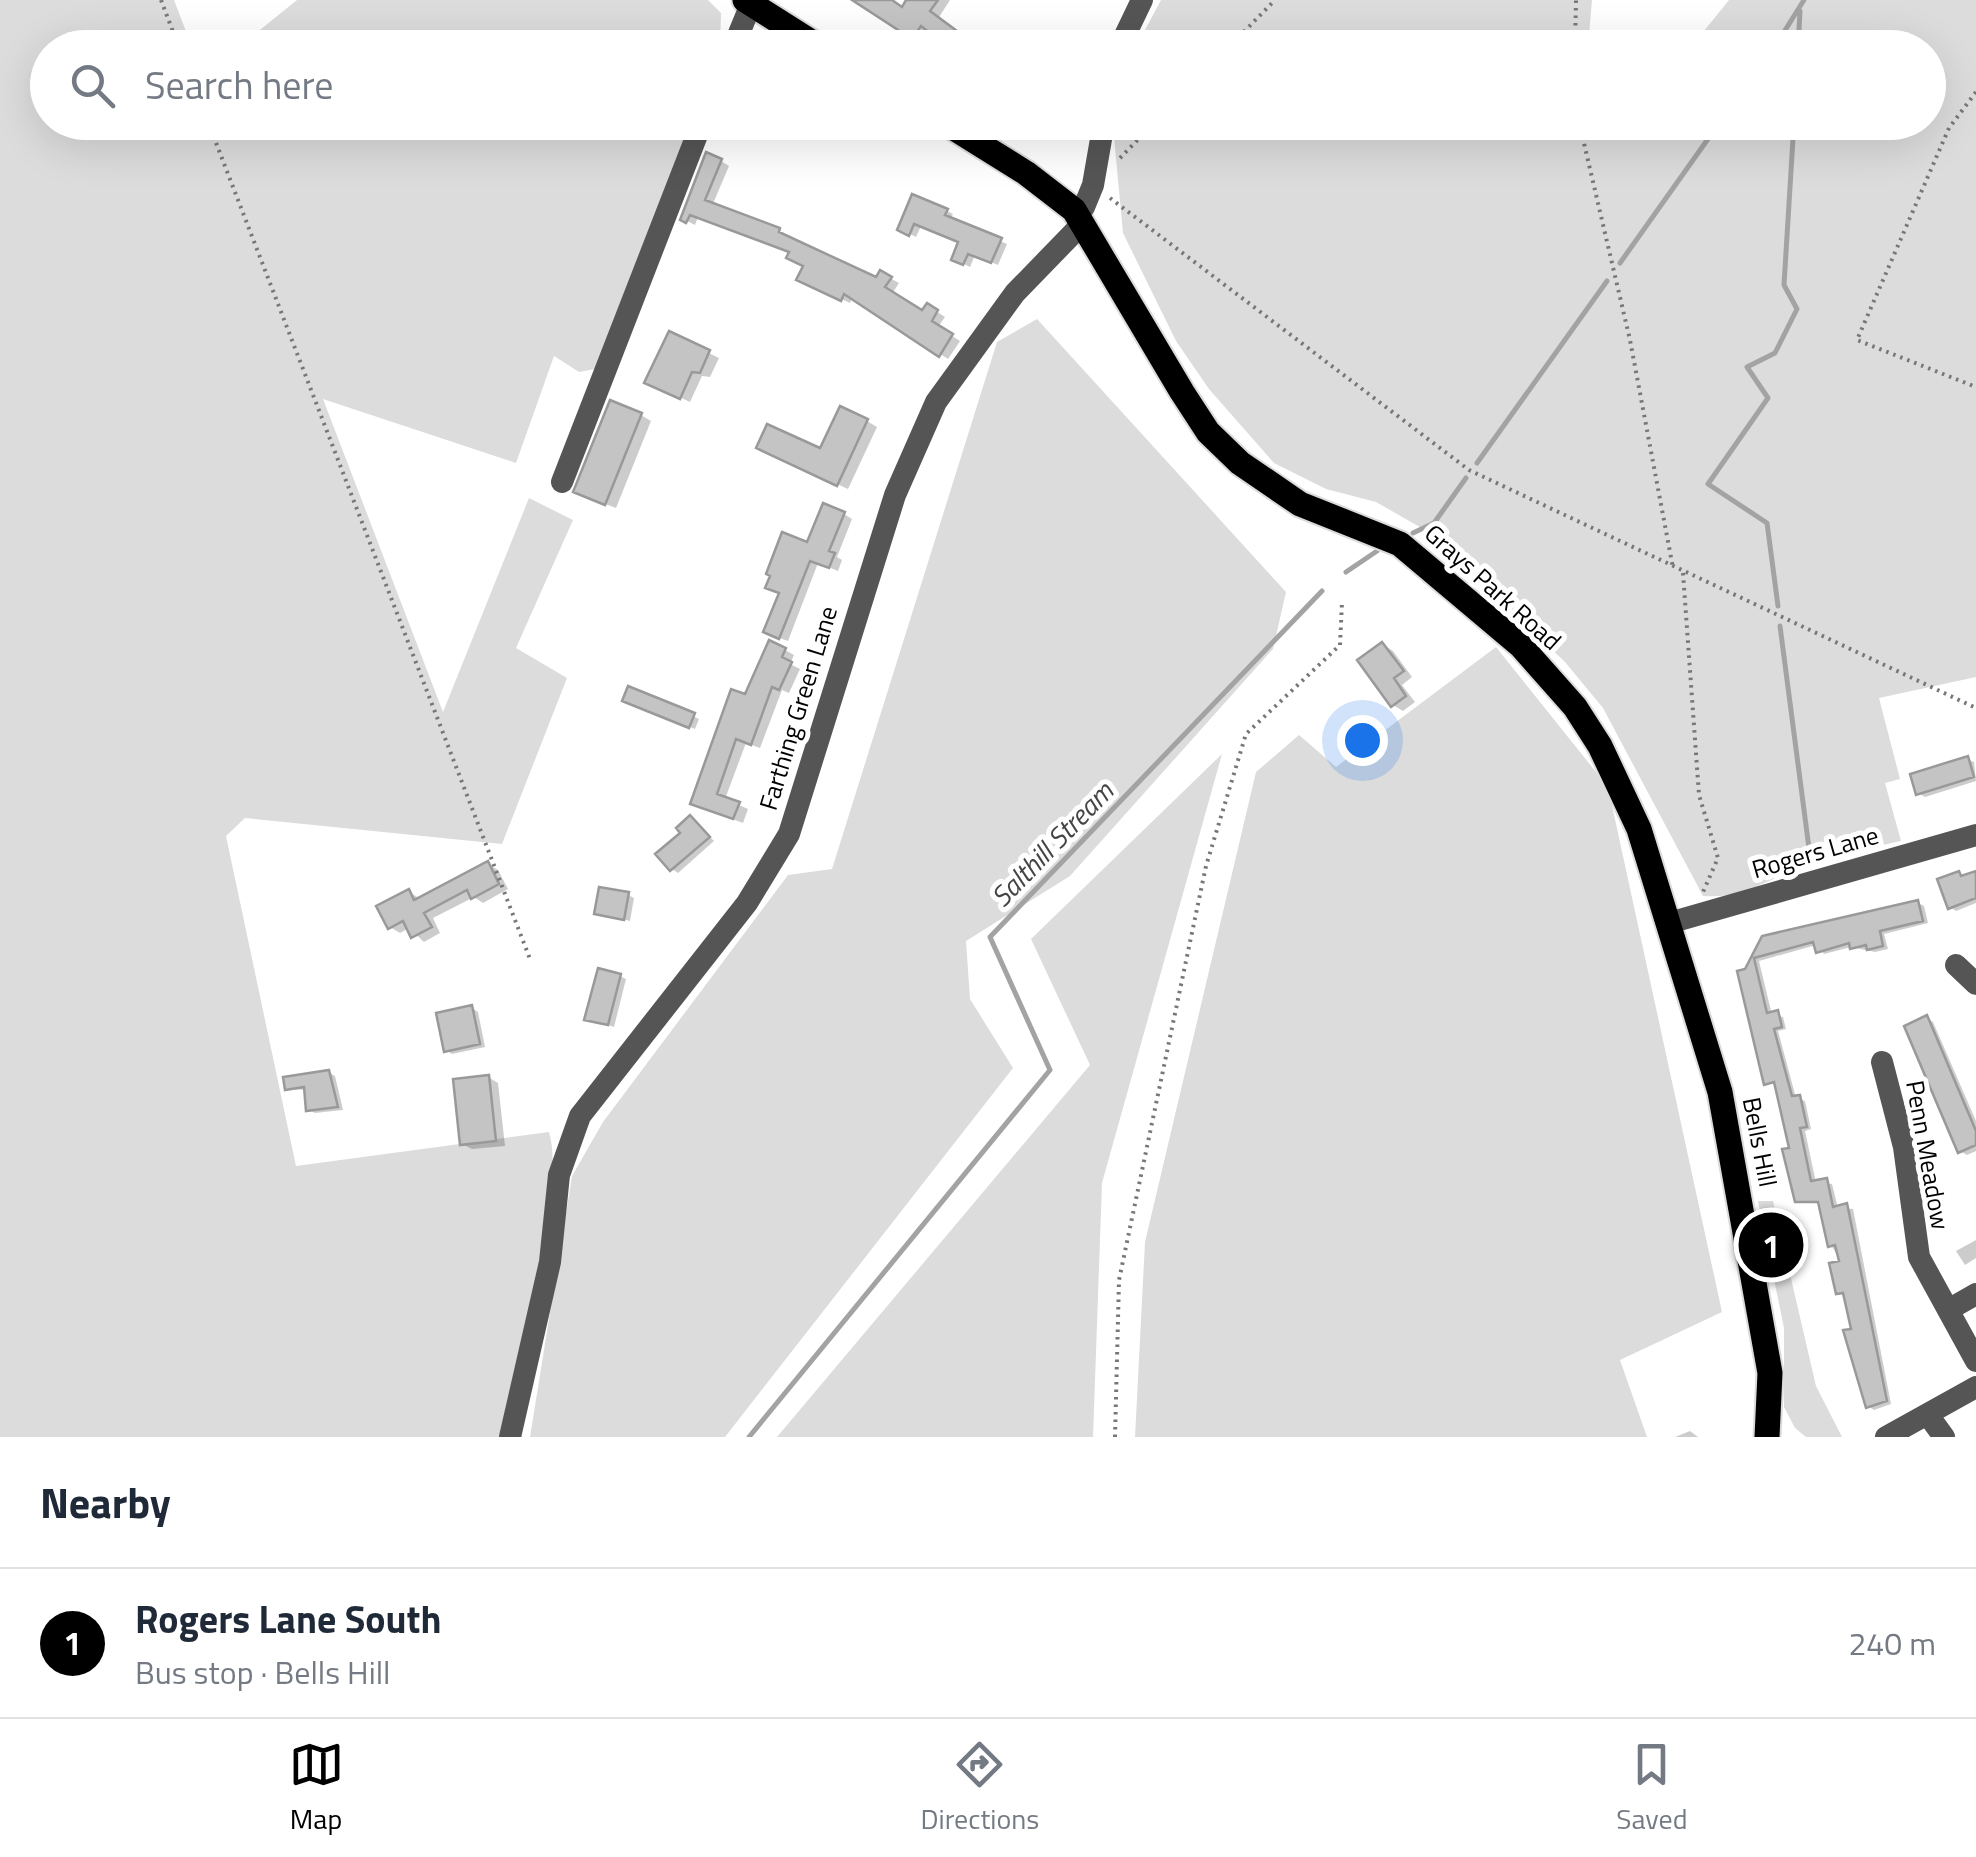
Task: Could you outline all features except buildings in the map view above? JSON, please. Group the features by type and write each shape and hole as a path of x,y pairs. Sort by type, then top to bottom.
{"main road":[{"path":"748,2 792,30"},
{"name":"Grays Park Road","path":"969,140 1078,217 1208,432 1240,463 1300,504 1400,544 1521,646 1575,707 1625,794 1669,923"},
{"name":"Bells Hill","path":"1669,923 1720,1092 1756,1275 1770,1373 1767,1437"}],"street":[{"path":"1128,30 1142,0"},
{"path":"739,30 748,2"},
{"path":"562,482 695,140"},
{"path":"1093,186 1101,140"},
{"name":"Farthing Green Lane","path":"510,1437 550,1262 559,1176 580,1116 747,903 789,834 894,495 936,402 1015,293 1078,217 1093,186"},
{"name":"Rogers Lane","path":"1669,923 1976,835"},
{"path":"1956,965 1976,984"},
{"name":"Penn Meadow","path":"1882,1062 1904,1147 1918,1257 1976,1361"},
{"path":"1948,1310 1976,1294"},
{"path":"1886,1437 1976,1386"},
{"path":"1928,1415 1944,1437"}],"path":[{"path":"161,0 172,30"},
{"path":"1246,30 1275,0"},
{"path":"1575,30 1576,0"},
{"path":"1946,135 1976,92"},
{"path":"215,140 530,959"},
{"path":"1118,160 1137,140"},
{"path":"1583,140 1630,340 1674,568"},
{"path":"1944,140 1857,340 1976,387"},
{"path":"1093,186 1469,470 1976,708"},
{"path":"1683,572 1698,794 1718,858 1696,915"},
{"path":"1115,1437 1119,1280 1206,866 1246,734 1340,645 1342,602"}],"shaded area":[{"path":"0,0 174,0 185,30 30,30 30,140 685,140 595,369 579,372 554,356 516,463 323,399 443,712 529,498 573,520 516,648 567,678 502,844 245,818 226,836 296,1166 549,1132 553,1157 550,1226 499,1437 0,1437"},
{"path":"297,0 708,0 721,13 720,30 260,30"},
{"path":"1161,0 1592,0 1589,30 1145,30"},
{"path":"1729,0 1976,0 1976,677 1879,698 1900,779 1885,783 1901,841 1823,858 1749,889 1719,896 1703,896 1603,708 1565,662 1425,530 1376,502 1326,489 1274,463 1209,389 1176,341 1123,233 1114,140 1946,140 1946,30 1705,30"},
{"path":"1037,319 1286,592 1273,649 1070,876 966,941 970,999 1013,1068 725,1437 530,1437 572,1176 603,1122 788,875 832,869 997,342"},
{"path":"1496,647 1608,787 1722,1312 1620,1360 1647,1437 1135,1437 1145,1242 1256,772 1299,735 1336,767"},
{"path":"1222,754 1102,1183 1093,1437 777,1437 1090,1065 1031,939"},
{"path":"1758,1201 1773,1201 1816,1386 1842,1437 1806,1437 1795,1428 1784,1407 1784,1328"}],"waterway":[{"name":"Salthill Stream","path":"1785,30 1804,0"},
{"path":"1799,30 1800,11"},
{"name":"Salthill Stream","path":"1620,263 1707,140"},
{"path":"1778,606 1767,523 1708,484 1768,398 1747,367 1775,353 1797,309 1784,285 1793,140"},
{"name":"Salthill Stream","path":"1477,463 1607,281"},
{"name":"Salthill Stream","path":"1413,533 1434,523 1466,478"},
{"name":"Salthill Stream","path":"1346,572 1377,551"},
{"name":"Salthill Stream","path":"749,1437 1050,1070 990,937 1322,591"},
{"path":"1780,626 1810,856"}],"place":[{"name":"Rogers Lane South","path":"1771,1245"}]}
